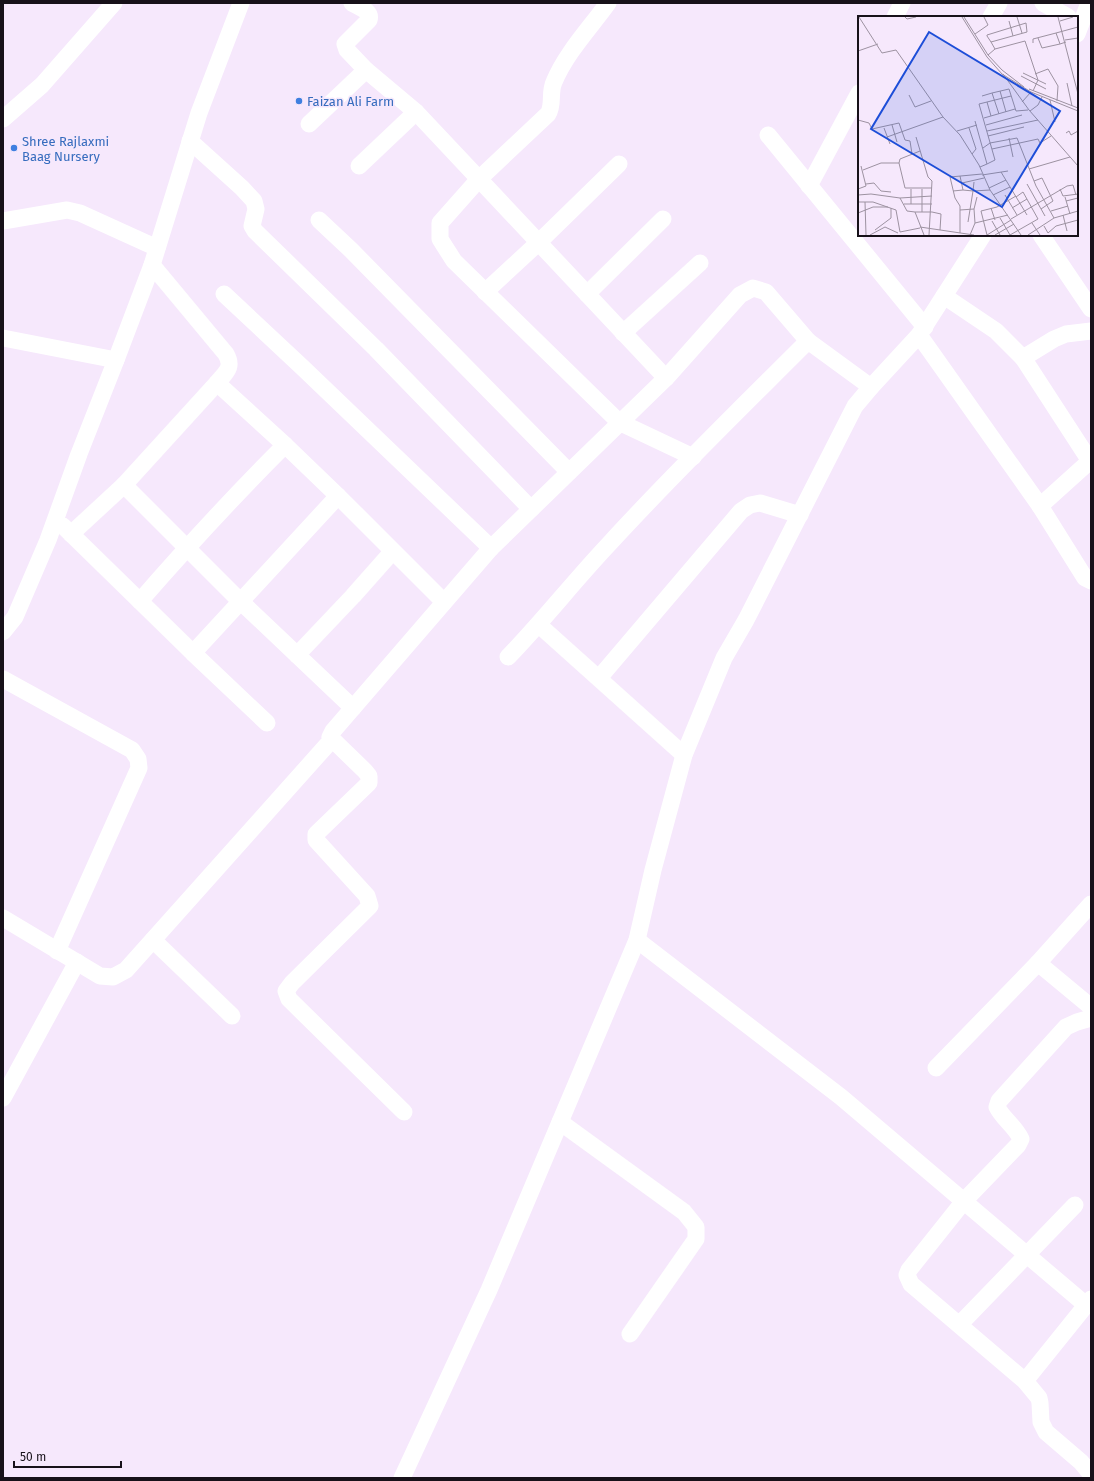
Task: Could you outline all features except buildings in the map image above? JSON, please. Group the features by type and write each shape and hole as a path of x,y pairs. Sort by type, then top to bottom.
{"street":[{"path":"3,119 42,85 114,3"},
{"path":"3,632 15,617 48,540 79,454 152,265 199,112 241,3"},
{"path":"352,3 369,13 371,16 369,20 345,44 347,50 366,70 416,112 666,378"},
{"path":"608,3 568,57 554,81 551,90 552,108 548,114 479,179 440,223 440,239 454,261 619,422 693,457"},
{"path":"896,16 902,3"},
{"path":"992,16 999,3"},
{"path":"1043,3 1063,16"},
{"path":"1079,26 1089,3"},
{"path":"309,124 366,70"},
{"path":"809,186 857,103"},
{"path":"358,166 416,112"},
{"path":"768,135 922,331 1040,506 1085,578 1091,581"},
{"path":"190,141 242,188 254,201 256,209 252,226 255,231 376,348 531,509"},
{"path":"485,292 619,164"},
{"path":"3,221 67,210 80,213 157,248"},
{"path":"587,294 663,219"},
{"path":"319,220 351,250 568,472"},
{"path":"402,1478 489,1290 637,940 684,755 724,658 746,620 855,406 922,331 982,236"},
{"path":"1042,236 1091,309"},
{"path":"623,333 700,263"},
{"path":"71,534 124,485 230,367 226,354 152,265"},
{"path":"404,1112 289,999 286,991 292,983 370,906 367,896 316,840 316,834 369,783 369,776 330,737 332,731 491,548 666,378 740,295 753,288 766,292 808,341 871,387"},
{"path":"224,294 491,548"},
{"path":"944,296 996,331 1023,358 1090,461 1040,506"},
{"path":"1023,358 1054,338 1066,334 1091,331"},
{"path":"3,338 116,360"},
{"path":"508,658 539,625 608,545 808,341"},
{"path":"217,383 338,496 392,552 444,602"},
{"path":"140,601 187,547 285,445"},
{"path":"124,485 241,602 353,708"},
{"path":"194,653 338,496"},
{"path":"599,678 741,511 750,505 760,503 800,514"},
{"path":"55,518 267,723"},
{"path":"297,655 392,552"},
{"path":"539,625 684,755"},
{"path":"3,679 132,750 138,759 139,768 57,951"},
{"path":"3,918 100,976 113,977 126,970 327,745"},
{"path":"936,1068 1038,962 1091,904"},
{"path":"153,940 232,1016"},
{"path":"637,940 841,1097 1026,1254 1088,1302 1025,1381"},
{"path":"3,1098 77,962"},
{"path":"1038,962 1091,1007"},
{"path":"1091,1018 1066,1027 999,1101 997,1107 1000,1112 1018,1131 1021,1139 1018,1145 964,1201 909,1270 907,1275 911,1284 960,1324 1025,1381 1039,1398 1041,1422 1046,1432 1081,1462 1091,1474"},
{"path":"560,1122 684,1212 696,1227 696,1239 630,1334"},
{"path":"960,1324 1075,1205"}],"place":[{"name":"Faizan Ali Farm","path":"299,101"},
{"name":"Shree Rajlaxmi Baag Nursery","path":"14,148"}]}
